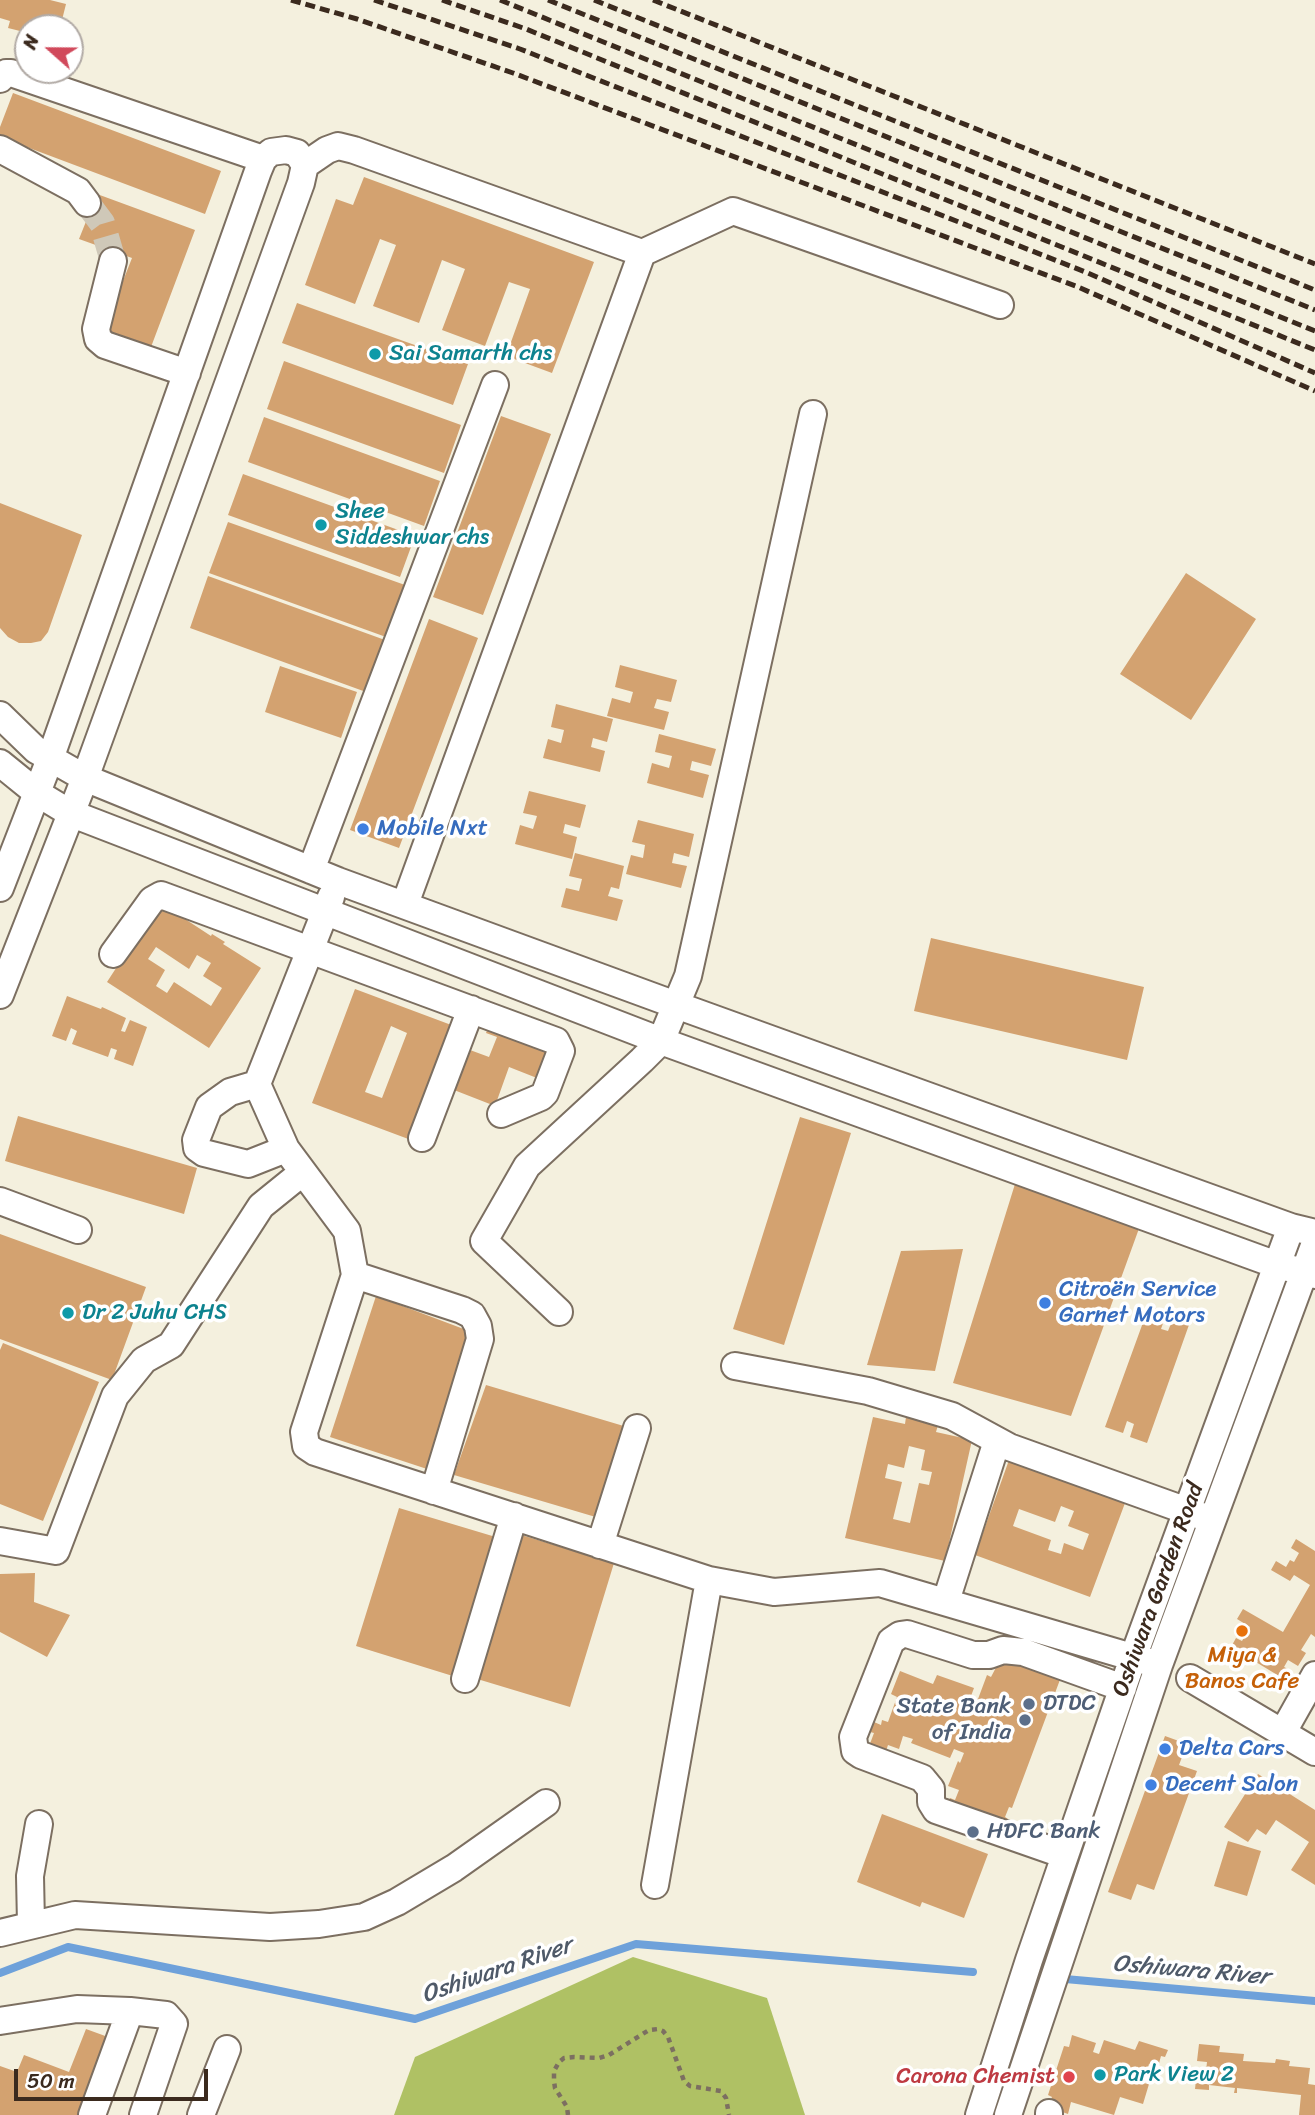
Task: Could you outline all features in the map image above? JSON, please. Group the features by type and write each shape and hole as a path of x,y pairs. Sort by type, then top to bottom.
{"street":[{"path":"0,79 5,73 11,73 263,159"},
{"path":"0,995 85,778 301,183 305,165 338,146 354,150 642,253 733,211 1000,304"},
{"path":"0,149 78,191 87,203"},
{"path":"0,888 50,759 263,159 271,152 286,149 297,153 305,165"},
{"path":"405,904 642,253"},
{"path":"113,261 96,329 98,339 106,345 187,373"},
{"path":"221,277 262,290"},
{"path":"311,870 495,385"},
{"path":"559,1312 484,1241 527,1166 660,1041 688,976 813,414"},
{"path":"118,563 158,577"},
{"path":"0,715 36,750 85,778 338,881 1303,1230"},
{"path":"0,763 37,793 70,813 660,1041 1277,1265 1309,1274"},
{"path":"338,881 257,1084 286,1149 329,1204 346,1231 355,1275 304,1432 306,1446 315,1452 709,1580 774,1592 880,1583 1159,1665"},
{"path":"113,954 152,900 161,895 556,1041 561,1051 541,1097 501,1114"},
{"path":"422,1138 471,1009"},
{"path":"257,1084 230,1092 209,1107 196,1140 197,1148 204,1153 248,1164 286,1149"},
{"path":"0,1541 56,1551 115,1396 144,1360 171,1345 261,1206 303,1172"},
{"path":"0,1201 78,1230"},
{"name":"Oshiwara Garden Road","path":"979,2115 1065,1855 1187,1510 1277,1265 1303,1230"},
{"name":"Oshiwara Garden Road","path":"1008,2115 1159,1665 1212,1520 1309,1274 1315,1243"},
{"path":"355,1275 462,1310 472,1315 478,1326 480,1339 434,1491"},
{"path":"735,1366 869,1391 961,1419 998,1441 1212,1520"},
{"path":"600,1545 637,1428"},
{"path":"946,1601 998,1441"},
{"path":"465,1679 513,1516"},
{"path":"655,1885 709,1580"},
{"path":"1065,1855 936,1810 931,1802 931,1790 922,1778 861,1755 855,1751 853,1737 891,1641 900,1635 907,1634 973,1655 989,1655 1003,1650 1023,1652 1123,1688"},
{"path":"1283,1732 1315,1675"},
{"path":"1190,1678 1315,1752"},
{"path":"0,1933 75,1915 270,1927 319,1924 365,1917 397,1902 454,1868 546,1803"},
{"path":"31,1924 30,1876 39,1824"},
{"path":"0,2021 77,2009 166,2015 174,2024 143,2115"},
{"path":"92,2115 130,2011"},
{"path":"201,2115 227,2049"}],"path":[{"path":"568,2115 567,2107 555,2088 554,2071 559,2062 574,2057 599,2059 649,2030 658,2029 668,2037 684,2081 690,2086 721,2091 726,2098 729,2115"}],"green space":[{"path":"633,1957 767,1998 805,2115 394,2115 415,2057"}],"building":[{"path":"0,0 50,0 66,4 64,14 14,14 14,30 8,28 10,21 0,18"},
{"path":"13,93 221,171 205,214 0,137 0,127"},
{"path":"364,177 594,262 552,373 506,356 530,289 509,282 485,346 442,330 465,269 442,260 419,323 373,306 396,245 380,239 355,304 305,285 336,199 353,205"},
{"path":"97,194 195,230 148,355 101,337 132,258 79,239"},
{"name":"Sai Samarth chs","path":"297,303 468,364 453,405 282,343"},
{"path":"284,361 461,425 444,473 267,409"},
{"path":"501,416 551,434 483,615 433,597"},
{"path":"264,417 440,481 424,526 248,462"},
{"name":"Shee Siddeshwar chs","path":"243,474 415,536 400,577 228,515"},
{"path":"0,503 82,535 48,632 41,641 19,643 8,637 0,628"},
{"path":"228,522 405,585 386,637 209,573"},
{"path":"1186,573 1256,619 1191,720 1120,674"},
{"path":"208,576 385,640 366,692 190,628"},
{"path":"429,619 478,638 399,848 350,830"},
{"path":"620,665 677,680 671,702 657,699 654,708 669,712 664,730 607,716 612,698 630,703 633,692 615,687"},
{"path":"280,666 357,692 341,738 265,712"},
{"path":"556,704 613,719 607,742 593,738 591,747 605,751 600,772 543,758 548,739 561,743 564,730 551,727"},
{"path":"659,734 716,749 711,766 692,761 690,770 709,775 703,798 647,783 652,763 669,768 672,756 655,752"},
{"path":"529,791 586,805 580,828 565,824 563,833 577,837 572,859 515,844 520,825 533,829 537,816 523,813"},
{"path":"638,820 694,834 689,857 674,853 672,863 687,866 681,888 626,874 631,855 643,858 645,845 632,842"},
{"path":"575,853 624,866 619,889 611,887 608,896 623,900 617,921 561,907 566,888 579,891 582,879 569,876"},
{"path":"159,902 211,936 212,934 225,942 223,944 261,968 209,1048 107,982","holes":["156,947 189,969 197,955 211,963 203,976 222,988 211,1006 174,982 167,993 156,986 165,970 148,959"]},
{"path":"931,938 1144,987 1127,1060 914,1011"},
{"path":"355,989 454,1026 411,1140 312,1103","holes":["391,1026 407,1033 382,1098 365,1092"]},
{"path":"67,996 126,1018 121,1031 125,1032 130,1020 147,1027 133,1066 114,1059 117,1050 111,1048 108,1057 72,1044 77,1031 71,1028 66,1041 52,1036"},
{"path":"491,1021 554,1045 542,1080 509,1067 495,1106 454,1090 470,1050 489,1057 497,1037 486,1033"},
{"path":"18,1116 197,1168 184,1214 5,1161"},
{"path":"800,1117 851,1133 784,1345 733,1329"},
{"name":"Citroën Service Garnet Motors","path":"1015,1184 1141,1223 1071,1416 953,1383"},
{"name":"Dr 2 Juhu CHS","path":"0,1234 146,1287 112,1380 0,1339"},
{"path":"963,1249 935,1371 867,1365 901,1251"},
{"path":"376,1296 469,1331 427,1469 330,1437"},
{"path":"1149,1306 1167,1312 1161,1329 1168,1331 1174,1316 1190,1322 1147,1443 1130,1437 1134,1424 1127,1421 1123,1433 1105,1427"},
{"path":"3,1343 99,1382 43,1521 0,1504 0,1350"},
{"path":"486,1385 627,1427 599,1518 454,1475"},
{"path":"873,1417 905,1424 906,1417 938,1425 936,1432 972,1440 945,1561 845,1538","holes":["909,1446 925,1450 921,1470 932,1472 929,1485 919,1483 910,1523 893,1519 902,1482 885,1478 888,1464 904,1468"]},
{"path":"1009,1460 1125,1503 1090,1597 975,1555","holes":["1061,1506 1074,1511 1068,1526 1089,1534 1083,1550 1064,1543 1061,1554 1048,1550 1051,1540 1013,1526 1019,1509 1055,1522"]},
{"path":"399,1508 499,1538 456,1677 356,1646"},
{"path":"518,1534 614,1563 570,1707 474,1678"},
{"path":"1296,1539 1315,1551 1315,1637 1311,1634 1301,1650 1306,1653 1298,1666 1288,1660 1284,1667 1290,1670 1284,1679 1231,1647 1236,1638 1242,1641 1250,1627 1237,1619 1243,1609 1283,1632 1310,1585 1294,1575 1290,1581 1271,1570 1276,1561 1286,1567 1290,1560 1294,1562 1299,1553 1291,1548"},
{"path":"35,1573 34,1602 70,1615 47,1657 0,1632 0,1574"},
{"path":"1001,1658 1023,1666 1025,1660 1061,1677 1012,1808 1009,1807 1005,1817 1008,1819 1004,1829 947,1808 950,1798 955,1800 959,1790 948,1786 964,1753 954,1749 950,1758 911,1743 913,1739 903,1736 899,1749 888,1745 886,1751 868,1749 874,1733 870,1732 874,1722 881,1725 882,1720 888,1722 897,1697 891,1694 900,1671 933,1684 937,1675 974,1688 971,1696 978,1699 987,1675 991,1677"},
{"path":"1165,1736 1187,1744 1179,1765 1197,1771 1154,1890 1137,1884 1131,1900 1108,1892"},
{"path":"1258,1774 1315,1810 1315,1885 1291,1870 1309,1842 1276,1820 1266,1835 1257,1829 1248,1842 1224,1827"},
{"path":"882,1814 988,1854 964,1918 922,1902 920,1907 857,1882"},
{"path":"1228,1841 1261,1851 1247,1896 1214,1886"},
{"path":"86,2029 108,2037 79,2115 0,2115 0,2066 17,2072 24,2055 69,2072"},
{"name":"Park View 2","path":"1072,2035 1096,2043 1093,2052 1099,2054 1104,2040 1135,2050 1139,2041 1168,2050 1165,2057 1161,2056 1158,2067 1149,2064 1143,2083 1149,2084 1143,2104 1120,2097 1114,2115 1071,2102 1068,2114 1048,2107 1052,2097 1048,2095 1064,2046 1069,2047"},
{"path":"1199,2044 1220,2046 1219,2052 1244,2054 1243,2061 1275,2063 1276,2059 1290,2061 1289,2066 1310,2068 1308,2084 1315,2085 1315,2115 1299,2115 1301,2095 1237,2088 1237,2093 1234,2093 1235,2088 1209,2085 1209,2090 1195,2089 1197,2071 1206,2071 1207,2062 1197,2061"}],"waterway":[{"name":"Oshiwara River","path":"0,1973 68,1947 415,2019 636,1944 973,1972"},
{"name":"Oshiwara River","path":"1065,1979 1315,2001"}],"tunnel":[{"path":"87,203 102,223 113,261"}],"railway":[{"path":"291,0 357,19 513,73 1078,287 1315,391"},
{"path":"374,0 520,49 1088,273 1315,373"},
{"path":"442,0 526,29 1315,350"},
{"path":"500,0 1315,331"},
{"path":"548,0 1315,310"},
{"path":"594,0 1315,290"},
{"path":"653,0 1315,264"}],"place":[{"name":"Sai Samarth chs","path":"375,354"},
{"name":"Shee Siddeshwar chs","path":"321,525"},
{"name":"Mobile Nxt","path":"363,829"},
{"name":"Citroën Service Garnet Motors","path":"1045,1303"},
{"name":"Dr 2 Juhu CHS","path":"68,1313"},
{"name":"Miya & Banos Cafe","path":"1242,1631"},
{"name":"DTDC","path":"1029,1704"},
{"name":"State Bank of India","path":"1025,1720"},
{"name":"Delta Cars","path":"1165,1749"},
{"name":"Decent Salon","path":"1151,1785"},
{"name":"HDFC Bank","path":"973,1832"},
{"name":"Park View 2","path":"1100,2075"},
{"name":"Carona Chemist","path":"1069,2077"}]}
